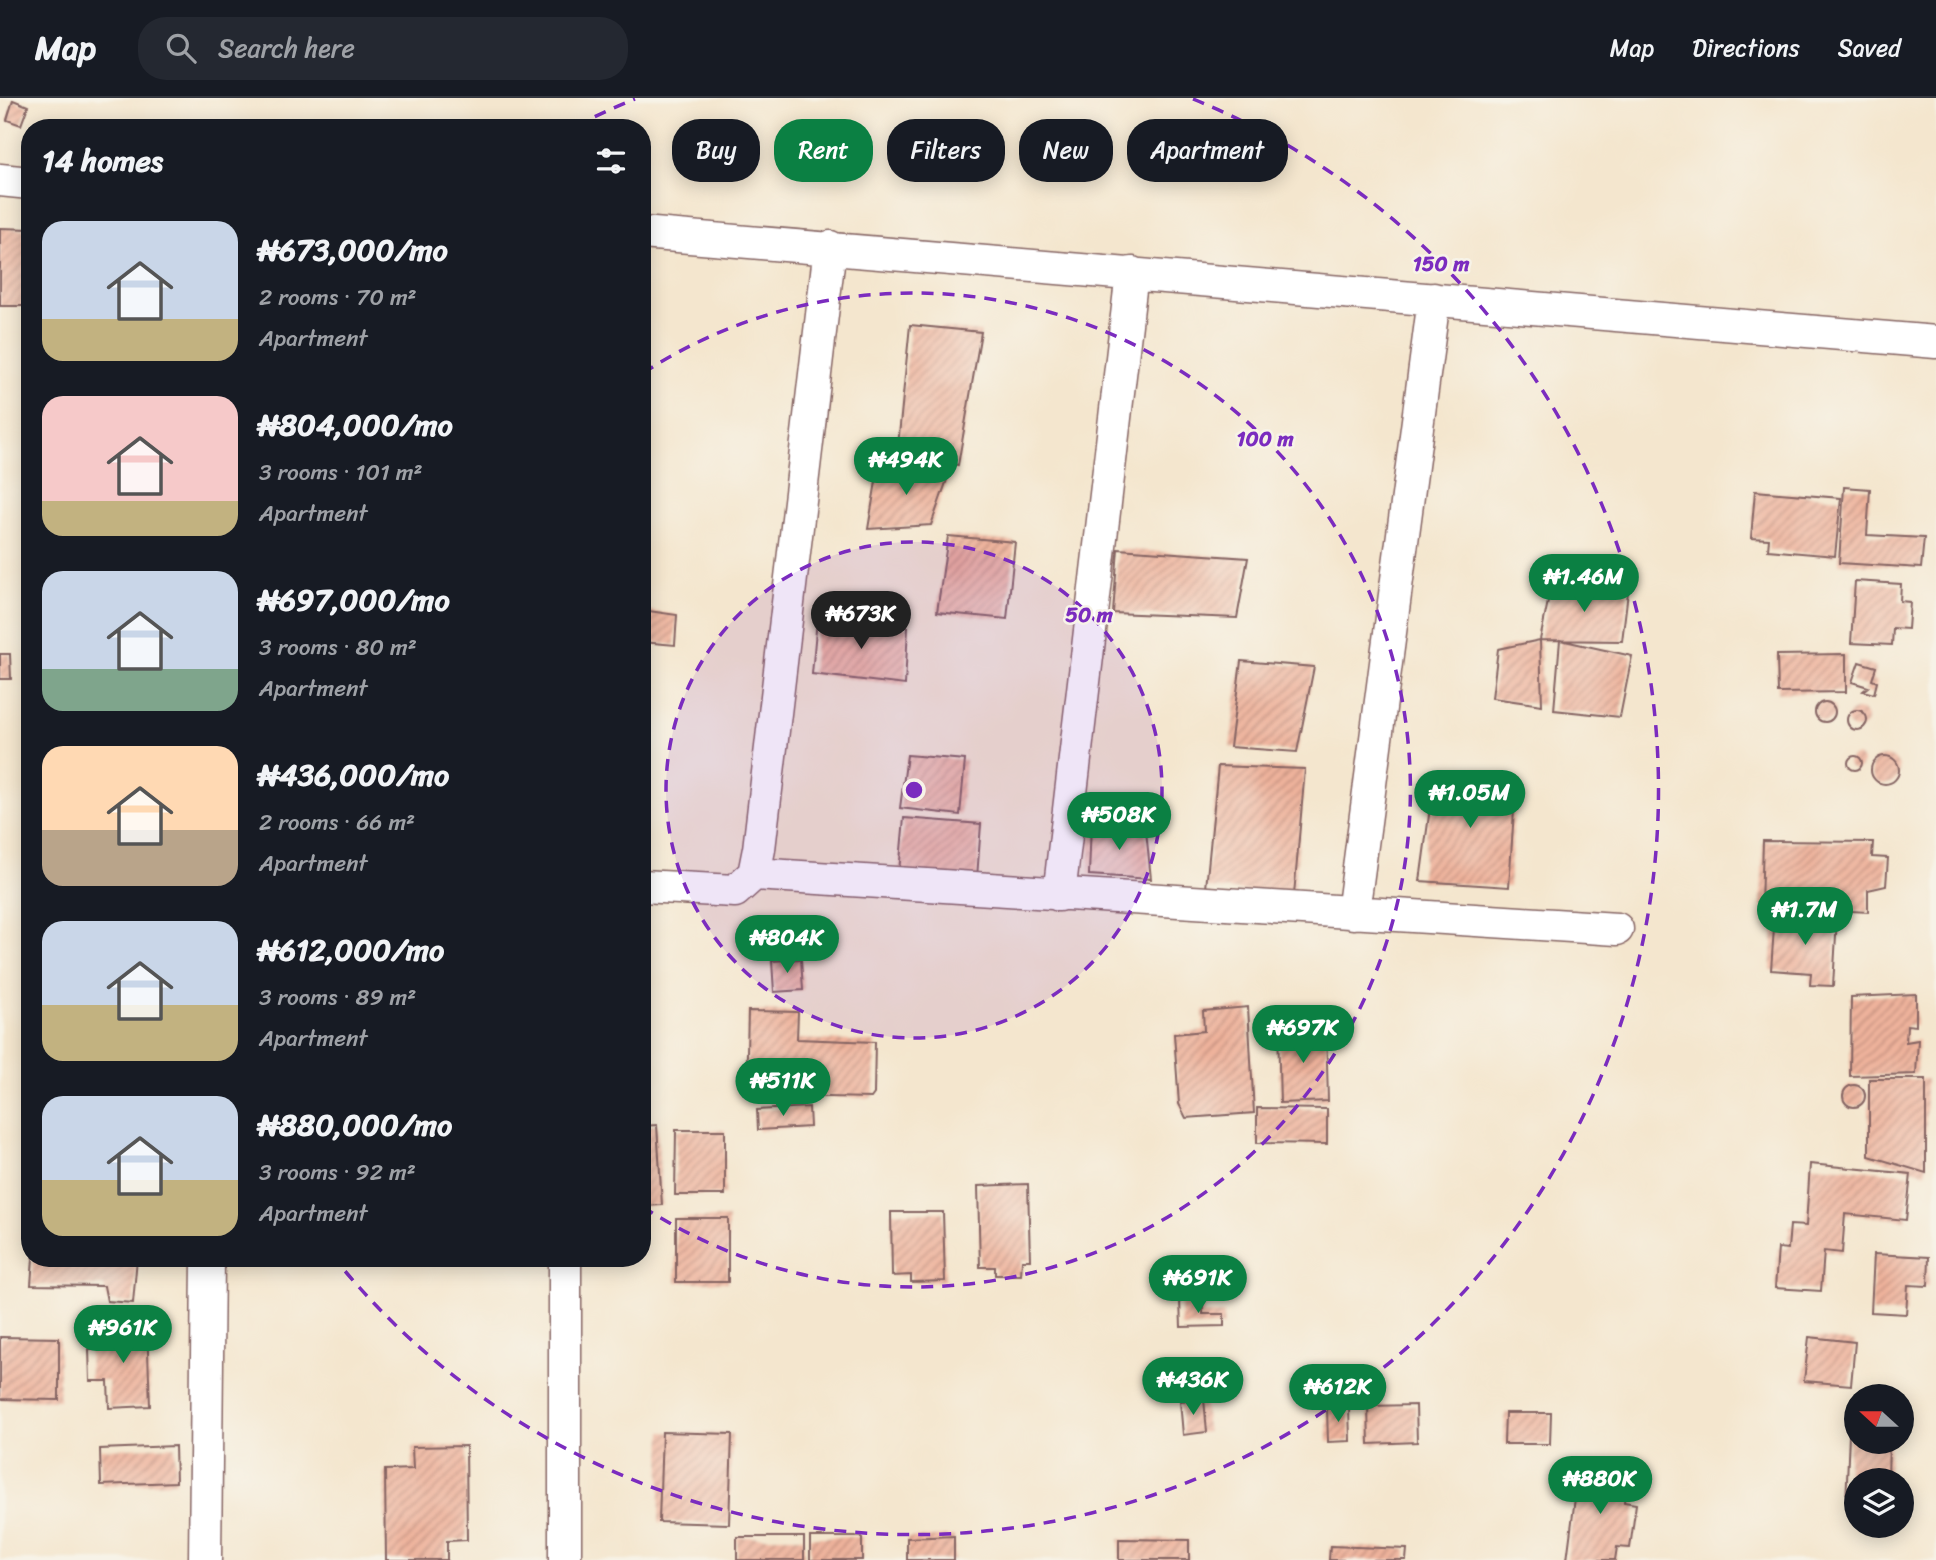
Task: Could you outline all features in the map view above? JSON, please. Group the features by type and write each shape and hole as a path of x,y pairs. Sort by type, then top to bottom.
{"street":[{"path":"0,180 21,182"},
{"path":"651,234 1936,342"},
{"path":"651,886 735,891 754,874 761,835 830,247"},
{"path":"1059,895 1132,273"},
{"path":"1353,913 1434,299"},
{"path":"754,874 1617,929"},
{"path":"205,1560 208,1267"},
{"path":"565,1267 565,1560"}],"building":[{"path":"13,100 28,106 21,125 7,120"},
{"path":"0,228 21,229 21,306 0,306"},
{"path":"910,325 981,332 958,465 897,456"},
{"path":"879,464 949,474 931,525 868,529"},
{"path":"1844,487 1870,489 1867,535 1924,538 1921,568 1839,563"},
{"path":"1755,491 1841,498 1835,556 1768,550 1769,539 1751,538"},
{"path":"948,536 1015,542 1007,619 937,612"},
{"path":"1118,549 1248,558 1237,618 1113,613"},
{"path":"1855,581 1901,584 1900,601 1910,602 1908,629 1893,628 1892,645 1851,643"},
{"path":"1552,582 1628,592 1622,641 1540,640"},
{"path":"651,611 677,615 675,645 651,643"},
{"path":"817,619 908,627 905,685 812,674"},
{"path":"1540,640 1542,705 1492,698 1498,649"},
{"path":"1560,640 1632,656 1620,717 1554,710"},
{"path":"0,654 10,654 11,679 0,679"},
{"path":"1846,654 1846,692 1778,693 1777,655"},
{"path":"1241,661 1314,667 1297,752 1230,747"},
{"path":"1859,662 1876,667 1872,680 1877,682 1874,694 1863,691 1868,687 1852,682"},
{"path":"1825,702 1832,705 1835,712 1832,719 1825,722 1818,719 1815,712 1818,705"},
{"path":"1857,710 1864,713 1867,720 1864,727 1857,730 1850,727 1847,720 1850,713"},
{"path":"907,755 965,760 960,815 900,808"},
{"path":"1855,756 1860,758 1860,768 1855,770 1850,768 1848,763 1850,758"},
{"path":"1885,756 1895,760 1899,770 1895,780 1885,784 1875,780 1871,770 1875,760"},
{"path":"1218,766 1305,769 1294,895 1206,888"},
{"path":"1435,771 1516,779 1509,887 1420,881"},
{"path":"904,818 981,824 977,878 899,872"},
{"path":"1091,823 1146,831 1151,879 1089,875"},
{"path":"1763,841 1873,842 1872,857 1888,858 1886,886 1868,890 1868,912 1761,906"},
{"path":"1775,914 1837,918 1833,986 1810,985 1811,973 1771,970"},
{"path":"801,959 803,990 774,992 772,961"},
{"path":"1916,994 1916,1026 1907,1025 1906,1042 1918,1040 1916,1074 1850,1076 1851,997"},
{"path":"1248,1007 1254,1113 1186,1118 1179,1104 1174,1034 1204,1031 1203,1011"},
{"path":"748,1011 798,1012 797,1039 875,1042 874,1094 871,1098 746,1095"},
{"path":"1326,1026 1328,1101 1280,1103 1278,1028"},
{"path":"1869,1079 1926,1079 1926,1173 1869,1156"},
{"path":"1854,1085 1862,1088 1865,1096 1862,1104 1854,1107 1846,1104 1843,1096 1846,1088"},
{"path":"809,1107 810,1127 758,1130 757,1110"},
{"path":"1257,1108 1327,1109 1327,1144 1257,1143"},
{"path":"651,1125 657,1125 662,1205 651,1206"},
{"path":"676,1130 725,1130 725,1195 675,1195"},
{"path":"1810,1164 1911,1174 1906,1220 1845,1214 1842,1253 1824,1251 1821,1291 1775,1288 1778,1248 1788,1249 1790,1225 1806,1226"},
{"path":"1028,1184 1030,1260 1022,1260 1021,1275 995,1275 995,1267 980,1267 978,1186"},
{"path":"891,1212 943,1212 945,1281 911,1282 911,1275 892,1276"},
{"path":"676,1218 728,1218 728,1282 676,1282"},
{"path":"1874,1254 1929,1257 1928,1286 1908,1285 1906,1314 1871,1312"},
{"path":"32,1267 136,1267 133,1303 107,1301 104,1286 31,1285"},
{"path":"1203,1299 1203,1314 1224,1314 1224,1326 1181,1327 1180,1300"},
{"path":"147,1326 150,1406 109,1408 108,1381 90,1381 89,1349 98,1349 98,1327"},
{"path":"0,1337 59,1338 59,1400 0,1399"},
{"path":"1809,1337 1855,1342 1851,1384 1804,1381"},
{"path":"1204,1399 1207,1432 1183,1435 1180,1401"},
{"path":"1416,1405 1417,1442 1369,1444 1368,1406"},
{"path":"1349,1407 1350,1441 1328,1442 1327,1408"},
{"path":"1505,1413 1551,1413 1550,1444 1504,1444"},
{"path":"662,1432 732,1434 729,1524 659,1522"},
{"path":"175,1446 176,1482 101,1485 100,1449"},
{"path":"466,1446 467,1540 447,1541 447,1560 386,1560 385,1470 413,1469 412,1447"},
{"path":"1848,1454 1889,1454 1888,1468 1848,1468"},
{"path":"1579,1467 1627,1474 1624,1502 1636,1504 1630,1548 1617,1547 1615,1560 1567,1560"},
{"path":"954,1536 954,1560 907,1560 907,1538"},
{"path":"737,1537 804,1537 804,1560 737,1560"},
{"path":"810,1537 862,1537 862,1560 810,1560"},
{"path":"1119,1539 1189,1540 1189,1560 1119,1560"},
{"path":"1330,1546 1407,1549 1406,1560 1329,1560"}]}
